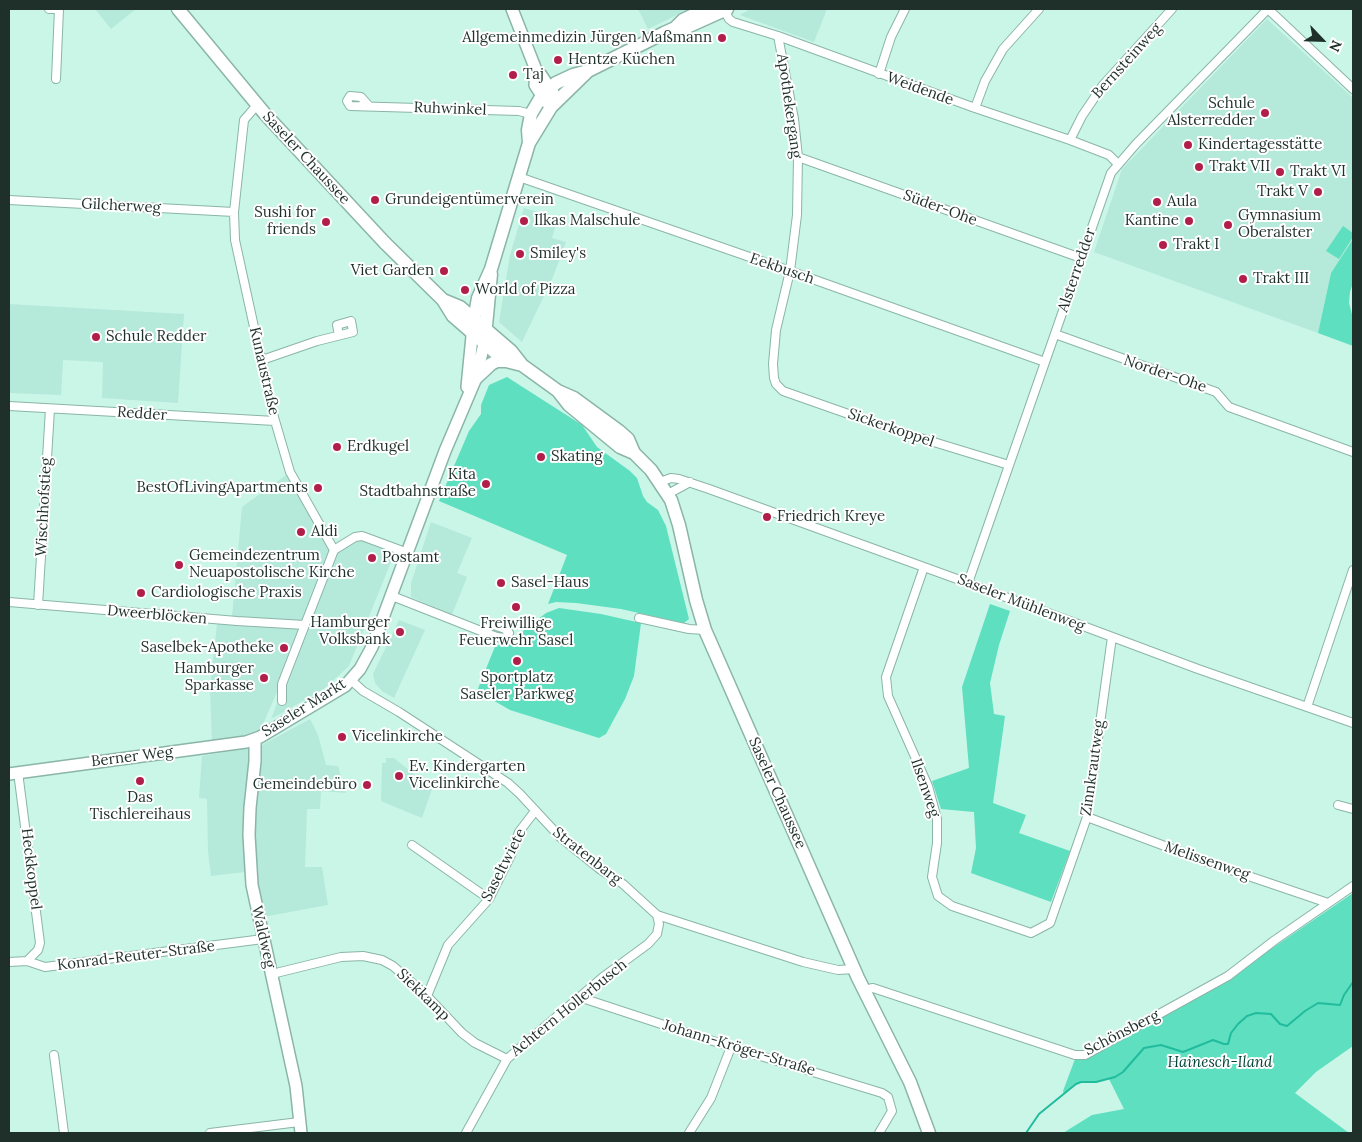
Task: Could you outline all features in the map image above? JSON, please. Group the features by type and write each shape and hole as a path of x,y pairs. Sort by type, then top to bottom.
{"main road":[{"name":"Saseler Chaussee","path":"178,9 258,105 385,243 443,300 453,316 484,344 506,360 522,365"},
{"path":"512,9 536,70 535,85 550,98"},
{"path":"530,144 528,130 531,114 550,98 565,78 588,71 675,28 692,12 706,9"},
{"path":"675,28 687,27 725,9"},
{"path":"464,405 469,379 472,334 478,298 491,269 530,144 550,98"},
{"path":"464,405 476,378 484,344 491,269"},
{"name":"Saseler Chaussee","path":"443,300 460,307 511,351 522,365 558,391 569,405 620,447 634,453 660,482 668,494 680,525 696,600 705,630 864,990 910,1082 929,1133"},
{"path":"476,378 491,364 506,360"},
{"name":"Saseler Markt","path":"255,739 334,693 360,669 372,647 464,405"},
{"name":"Berner Weg","path":"14,773 246,742 255,739"},
{"name":"Waldweg","path":"255,739 255,761 250,808 250,856 254,892 296,1086 300,1127"}],"street":[{"path":"49,9 59,9 56,79"},
{"name":"Weidende","path":"725,9 729,19 733,22 778,36 974,108 1070,140 1109,155 1118,164"},
{"path":"879,74 891,37 905,9"},
{"path":"974,108 985,81 1003,49 1039,9"},
{"name":"Bernsteinweg","path":"1070,140 1084,111 1103,84 1172,9"},
{"path":"1268,9 1353,89"},
{"name":"Alsterredder","path":"968,583 1111,173 1268,9"},
{"name":"Apothekergang","path":"776,384 773,364 776,330 790,271 797,215 798,158 794,119 778,36"},
{"name":"Kunaustraße","path":"258,105 244,120 234,212 235,240 275,421 290,472 334,550"},
{"name":"Ruhwinkel","path":"369,106 519,111 531,114"},
{"name":"Süder-Ohe","path":"798,158 1081,258"},
{"name":"Eekbusch","path":"519,177 1045,362"},
{"name":"Gilcherweg","path":"9,200 234,212"},
{"name":"Norder-Ohe","path":"1055,334 1206,388 1216,392 1230,407 1353,452"},
{"path":"262,360 339,336"},
{"name":"Sickerkoppel","path":"776,384 783,391 891,429 1009,465"},
{"name":"Redder","path":"9,406 275,421"},
{"name":"Wischhofstieg","path":"38,605 50,408"},
{"name":"Saseler Mühlenweg","path":"660,482 671,478 690,482 1112,637 1353,723"},
{"path":"668,494 690,482"},
{"path":"282,684 334,550 355,537 362,536 408,553"},
{"name":"Ilsenweg","path":"924,567 886,677 888,696 928,786 937,819 937,843 932,877 938,896 952,906 1031,933 1050,922"},
{"path":"1307,707 1353,570"},
{"path":"392,596 486,632"},
{"name":"Dweerblöcken","path":"9,602 305,625"},
{"path":"639,618 689,629 705,630"},
{"name":"Zinnkrautweg","path":"1050,922 1087,817 1112,637"},
{"name":"Stratenbarg","path":"350,680 363,691 399,712 508,783 560,837 601,870 623,884 657,915 803,962 838,970 855,969"},
{"name":"Heckkoppel","path":"14,773 40,943 38,950 27,961"},
{"path":"1338,805 1353,809"},
{"name":"Saseltwiete","path":"426,996 448,945 489,900 511,855 519,832 535,811"},
{"name":"Melissenweg","path":"1087,817 1328,903"},
{"path":"412,845 489,900"},
{"name":"Schönsberg","path":"864,990 873,988 1075,1054 1085,1055 1228,976 1268,945 1353,886"},
{"name":"Achtern Hollerbusch","path":"466,1133 507,1059 579,997 648,944 657,934 659,924 657,915"},
{"name":"Konrad-Reuter-Straße","path":"9,962 27,961 45,967 263,939"},
{"name":"Siekkamp","path":"272,974 335,959 363,956 382,960 393,966 426,996 462,1034 475,1043 507,1059"},
{"name":"Johann-Kröger-Straße","path":"579,997 731,1047 882,1093 888,1097 892,1107 891,1116 879,1133"},
{"path":"689,1133 711,1098 731,1047"},
{"path":"54,1055 64,1133"},
{"path":"210,1133 300,1127"}],"shaded area":[{"path":"95,9 136,9 111,29"},
{"path":"638,9 689,9 648,29"},
{"path":"750,9 827,9 814,42 740,15"},
{"path":"1267,19 1353,98 1353,239 1331,273 1318,333 1094,252 1122,169"},
{"path":"524,208 558,218 552,238 566,242 553,277 522,342 499,322 510,255"},
{"name":"Schule Redder","path":"9,304 184,314 178,403 102,398 103,362 63,360 61,395 9,393"},
{"path":"286,475 331,551 303,623 232,617 242,507"},
{"path":"431,522 472,538 457,573 467,577 452,615 411,597 411,583"},
{"path":"365,540 395,552 349,666 324,689 271,719 335,552 349,543"},
{"path":"399,620 425,630 394,698 382,691 375,683 373,674"},
{"path":"217,624 302,627 258,735 212,745 210,688"},
{"path":"310,719 318,735 326,765 338,766 346,793 321,791 320,809 307,809 305,867 322,867 328,905 263,917 256,874 254,822 262,745"},
{"path":"250,748 243,820 245,872 211,876 208,851 207,799 199,798 202,756"},
{"name":"Ev. Kindergarten Vicelinkirche","path":"386,758 394,758 432,789 422,818 381,801 382,763 386,763"}],"green space":[{"path":"1343,226 1353,233 1353,237 1339,259 1326,251"},
{"path":"1353,239 1353,283 1349,303 1353,318 1353,346 1318,333 1331,273"},
{"path":"507,377 582,425 597,447 637,478 643,496 647,502 658,510 666,526 689,619 684,623 621,609 576,603 556,602 548,604 567,555 439,501 469,431 481,414 481,405 489,385"},
{"path":"990,604 1010,611 990,683 994,714 1005,716 993,803 1026,815 1019,833 1070,851 1051,902 971,873 976,848 974,812 941,809 932,781 969,768 962,687"},
{"path":"559,608 601,614 641,623 634,676 625,699 606,734 599,738 510,710 477,691 496,644 505,647 546,613"},
{"name":"Hainesch-Iland","path":"1353,893 1353,1046 1316,1072 1295,1093 1349,1133 1063,1133 1092,1115 1124,1109 1109,1079 1078,1083 1064,1094 1063,1091 1075,1059 1083,1060 1252,962"}],"waterway":[{"path":"1026,1133 1039,1114 1076,1084 1096,1082 1115,1077 1123,1072 1144,1048 1161,1045 1183,1052 1213,1040 1228,1044 1231,1033 1238,1024 1247,1016 1256,1013 1271,1014 1280,1024 1287,1026 1318,1003 1340,1005 1353,982"}],"place":[{"name":"Allgemeinmedizin Jürgen Maßmann","path":"722,38"},
{"name":"Hentze Küchen","path":"558,60"},
{"name":"Taj","path":"513,75"},
{"name":"Schule Alsterredder","path":"1265,113"},
{"name":"Kindertagesstätte","path":"1188,145"},
{"name":"Trakt VII","path":"1199,167"},
{"name":"Trakt VI","path":"1280,172"},
{"name":"Trakt V","path":"1318,192"},
{"name":"Grundeigentümerverein","path":"375,200"},
{"name":"Aula","path":"1157,202"},
{"name":"Ilkas Malschule","path":"524,221"},
{"name":"Kantine","path":"1189,221"},
{"name":"Sushi for friends","path":"326,222"},
{"name":"Gymnasium Oberalster","path":"1228,225"},
{"name":"Trakt I","path":"1163,245"},
{"name":"Smiley's","path":"520,254"},
{"name":"Viet Garden","path":"444,271"},
{"name":"Trakt III","path":"1243,279"},
{"name":"World of Pizza","path":"465,290"},
{"name":"Schule Redder","path":"96,337"},
{"name":"Erdkugel","path":"337,447"},
{"name":"Skating","path":"541,457"},
{"name":"Kita Stadtbahnstraße","path":"486,484"},
{"name":"BestOfLivingApartments","path":"318,488"},
{"name":"Friedrich Kreye","path":"767,517"},
{"name":"Aldi","path":"301,532"},
{"name":"Postamt","path":"372,558"},
{"name":"Gemeindezentrum Neuapostolische Kirche","path":"179,565"},
{"name":"Sasel-Haus","path":"501,583"},
{"name":"Cardiologische Praxis","path":"141,593"},
{"name":"Freiwillige Feuerwehr Sasel","path":"516,607"},
{"name":"Hamburger Volksbank","path":"400,632"},
{"name":"Saselbek-Apotheke","path":"284,648"},
{"name":"Sportplatz Saseler Parkweg","path":"517,661"},
{"name":"Hamburger Sparkasse","path":"264,678"},
{"name":"Vicelinkirche","path":"342,737"},
{"name":"Ev. Kindergarten Vicelinkirche","path":"399,776"},
{"name":"Das Tischlereihaus","path":"140,781"},
{"name":"Gemeindebüro","path":"367,785"}]}
